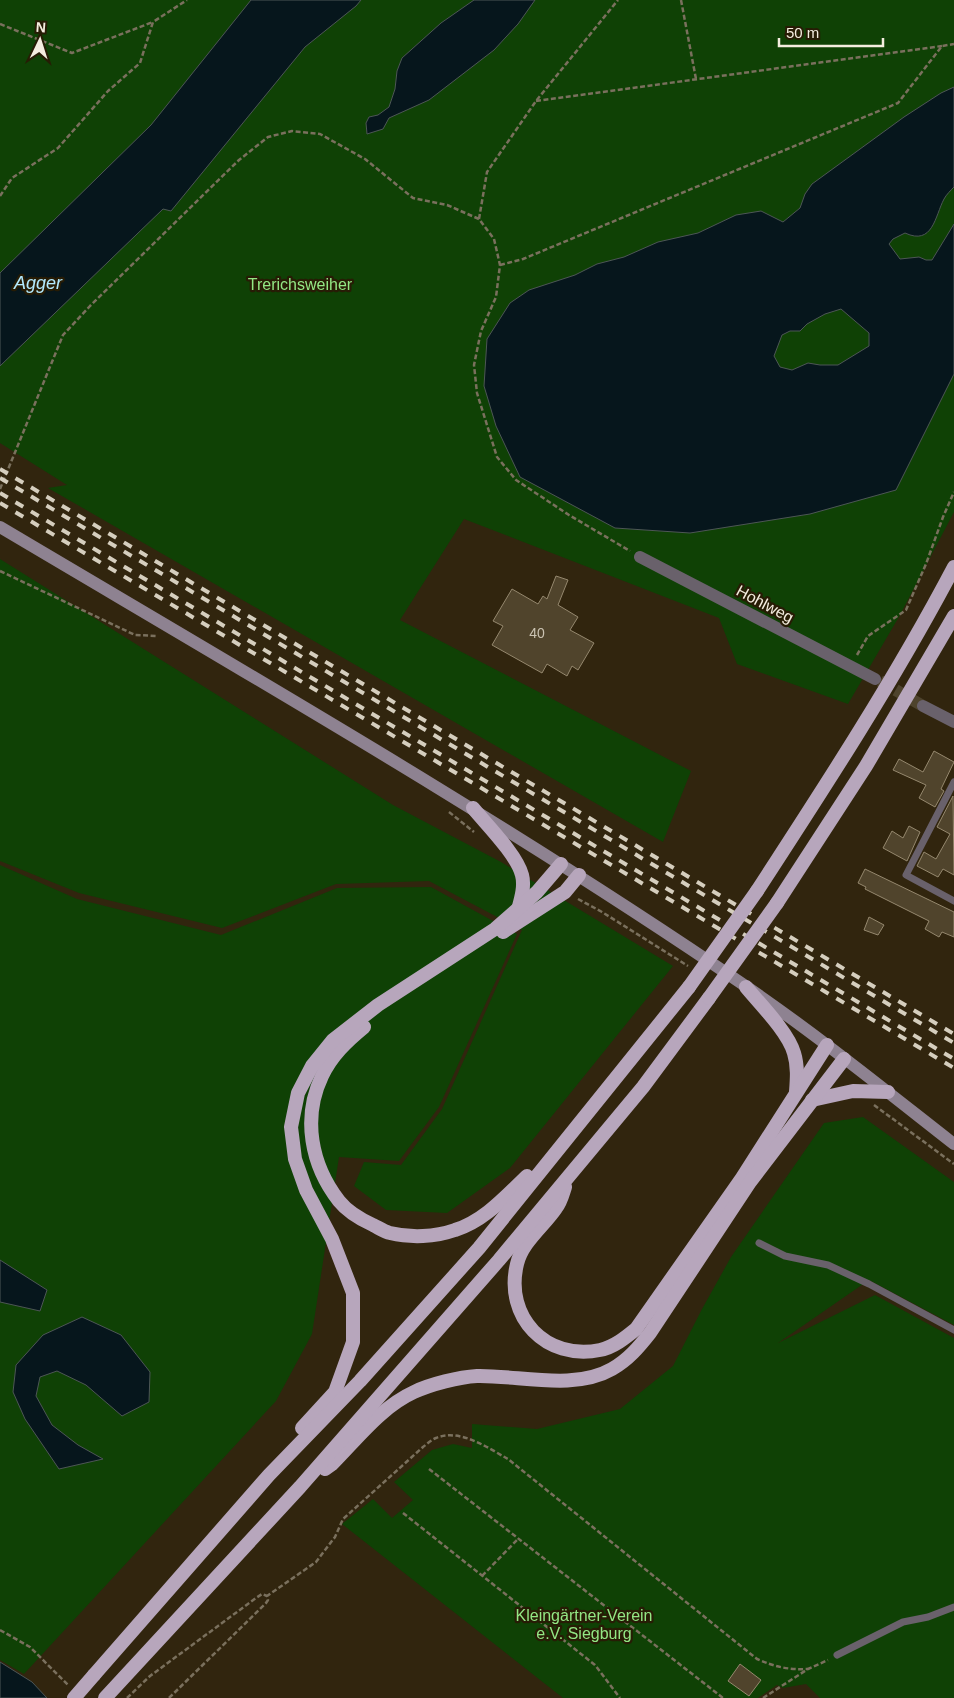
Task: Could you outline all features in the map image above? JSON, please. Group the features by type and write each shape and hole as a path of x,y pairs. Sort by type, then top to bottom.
{"highway":[{"path":"71,1692 94,1676 269,1475 360,1382 466,1263 689,986 757,891 844,758 923,626 954,567"},
{"path":"108,1694 300,1487 499,1260 643,1087 778,903 866,766 954,616"},
{"path":"473,808 511,852 519,866 523,876 523,889 518,910"},
{"path":"269,1475 290,1443 335,1392 353,1342 353,1293 332,1239 306,1190 296,1159 291,1127 298,1093 312,1066 333,1040 378,1005 495,929 537,892 561,864"},
{"path":"561,1146 490,1212 456,1230 427,1236 389,1233 362,1220 340,1202 322,1174 318,1167 311,1135 312,1107 321,1077 332,1058 349,1040 393,1005 565,892 579,875"},
{"path":"746,987 783,1032 794,1053 797,1074 796,1093"},
{"path":"570,1174 558,1206 525,1246 517,1262 514,1283 517,1304 526,1322 539,1338 558,1348 578,1352 601,1349 621,1341 636,1329 742,1178 827,1045"},
{"path":"300,1487 332,1464 382,1412 414,1392 446,1382 476,1376 559,1380 585,1379 611,1370 634,1354 650,1333 750,1182 844,1059"},
{"path":"812,1100 848,1091 888,1092"}],"main road":[{"path":"0,528 473,808 579,875 746,987 827,1045 954,1144"}],"street":[{"name":"Hohlweg","path":"640,557 876,679"},
{"path":"923,706 954,722"}],"lane":[{"path":"954,782 906,876 954,901"},
{"path":"759,1243 785,1256 828,1265 869,1284 954,1330"},
{"path":"837,1656 903,1622 928,1617 954,1607"}],"path":[{"path":"0,24 72,53 153,22 186,0"},
{"path":"479,219 487,172 536,101 618,0"},
{"path":"681,0 696,79"},
{"path":"0,196 12,178 58,148 108,91 140,63 153,22"},
{"path":"536,101 954,44"},
{"path":"500,265 523,259 898,103 942,46"},
{"path":"0,490 63,335 90,306 239,160 268,138 292,131 320,134 365,159 413,198 447,205 479,219 494,239 500,265 496,297 481,331 474,365 477,392 497,457 516,480 569,515 640,557"},
{"path":"852,668 859,648 868,636 906,610 954,492"},
{"path":"0,571 135,635 158,636"},
{"path":"267,1596 316,1562 334,1538 343,1518 422,1447 437,1438 455,1436 478,1442 508,1459 757,1659 774,1667 791,1670 808,1669"},
{"path":"429,1469 517,1540 722,1698"},
{"path":"403,1513 595,1665 620,1698"},
{"path":"482,1576 517,1540"},
{"path":"127,1698 150,1676 262,1594 267,1596"},
{"path":"169,1698 266,1603 268,1600 267,1596"},
{"path":"0,1630 30,1647 71,1692"},
{"path":"763,1698 808,1669 837,1656"}],"green space":[{"name":"Trerichsweiher","path":"0,0 954,0 954,512 900,615 848,704 737,664 719,618 464,519 400,620 691,771 663,842 48,488 67,485 0,443"},
{"path":"0,559 393,805 501,862 673,966 510,1168 447,1213 386,1210 354,1186 364,1162 401,1165 442,1109 522,930 429,881 336,884 222,928 79,893 0,861"},
{"path":"0,865 77,899 221,935 337,888 431,887 517,934 439,1107 399,1161 339,1157 312,1334 276,1401 24,1674 0,1660"},
{"name":"Kleingärtner-Verein e.V. Siegburg","path":"863,1117 954,1182 954,1325 869,1280 778,1343 875,1295 954,1338 954,1698 820,1698 806,1684 783,1688 777,1685 758,1698 563,1698 342,1524 373,1499 392,1518 413,1500 394,1482 432,1450 453,1444 472,1448 472,1424 537,1429 620,1409 673,1366 731,1257 824,1123"}],"water":[{"name":"Agger","path":"251,0 361,0 305,47 171,211 163,209 0,366 0,273 151,125"},
{"path":"474,0 535,0 518,24 494,50 429,100 389,118 383,129 367,134 366,123 369,117 378,115 389,107 402,58 441,23"},
{"path":"954,87 954,187 945,197 932,227 927,232 922,236 905,233 893,239 889,244 900,259 919,257 932,260 954,224 954,374 896,490 810,514 690,533 615,528 520,477 496,426 484,386 487,339 510,303 529,290 575,275 597,264 624,257 658,242 698,233 736,215 761,211 783,222 800,208 805,194 812,184 904,117 941,93","holes":["841,309 869,333 869,346 838,365 808,363 792,370 780,367 774,356 782,335 790,331 800,331 807,324 825,314"]},
{"path":"0,1260 47,1290 40,1311 0,1302"},
{"path":"82,1317 121,1335 150,1372 149,1402 122,1416 86,1385 57,1371 40,1377 36,1396 52,1425 78,1445 103,1459 59,1469 25,1419 13,1392 16,1365 43,1335"},
{"path":"0,1662 32,1682 47,1698 0,1698"}],"building":[{"path":"556,576 568,580 558,605 578,617 570,630 594,643 578,670 572,666 567,676 547,664 542,673 492,645 503,626 493,621 512,589 538,604 543,596 547,599"},
{"path":"934,751 954,762 941,789 944,791 935,807 919,798 926,785 893,770 899,759 923,772"},
{"path":"953,796 954,875 943,869 938,877 917,866 924,852 936,859 950,834 937,827"},
{"path":"909,826 920,832 907,861 883,848 892,831 903,838"},
{"path":"865,869 954,912 954,937 942,932 939,937 925,929 929,921 865,889 866,887 858,883"},
{"path":"869,917 884,925 878,935 864,930"},
{"path":"740,1664 761,1680 749,1696 728,1681"}],"tunnel":[{"path":"880,681 923,706"}],"railway":[{"path":"0,469 954,1034"},
{"path":"0,478 954,1043"},
{"path":"0,493 954,1059"},
{"path":"0,503 954,1068"}]}
